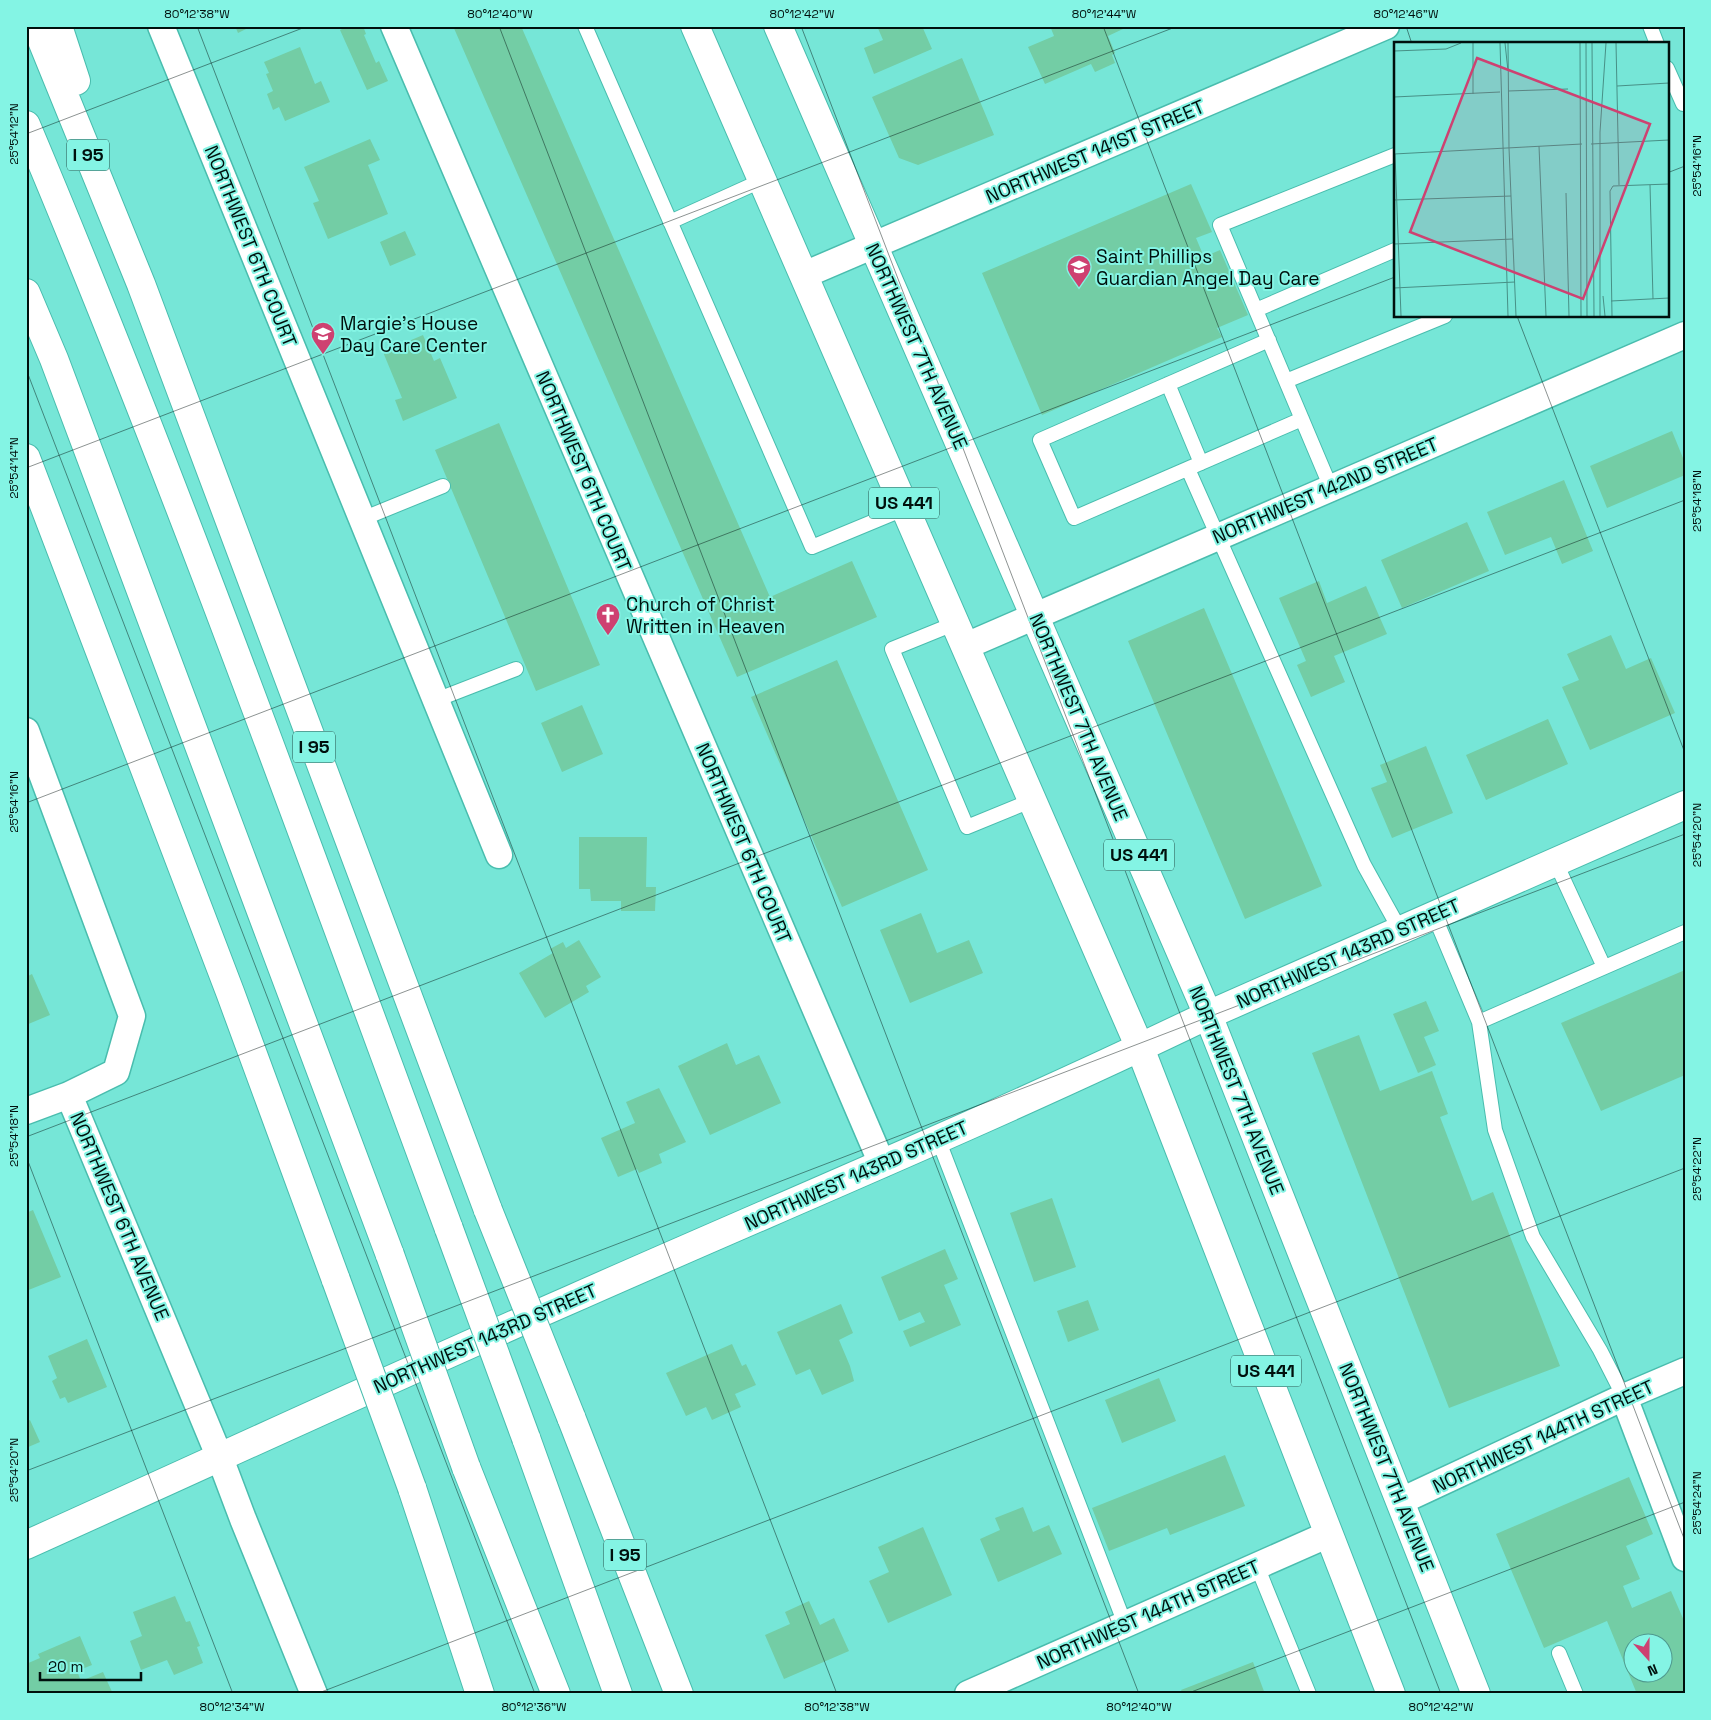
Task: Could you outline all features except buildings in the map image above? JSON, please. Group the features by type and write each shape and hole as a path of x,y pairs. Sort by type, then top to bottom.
{"main road":[{"name":"I 95","path":"36,26 141,284 488,1210 679,1694"},
{"path":"58,26 141,284"},
{"name":"US 441","path":"695,26 1140,1048 1392,1694"},
{"name":"NORTHWEST 7TH AVENUE","path":"778,26 1208,1015 1476,1694"},
{"path":"26,125 64,215 193,543 449,1229 618,1694"},
{"path":"26,293 54,359 390,1255 466,1467 556,1694"},
{"path":"29,467 230,992 336,1280 412,1488 480,1694"},
{"name":"NORTHWEST 143RD STREET","path":"26,1545 313,1414 582,1294 882,1164 1140,1048 1208,1015 1685,804"}],"street":[{"name":"NORTHWEST 6TH COURT","path":"161,26 499,855"},
{"name":"NORTHWEST 6TH COURT","path":"394,26 882,1164"},
{"name":"NORTHWEST 141ST STREET","path":"804,275 1386,26"},
{"name":"NORTHWEST 142ND STREET","path":"961,634 1035,615 1685,336"},
{"name":"NORTHWEST 6TH AVENUE","path":"26,730 132,1016 116,1072 70,1095 220,1458 314,1694"},
{"path":"26,1111 70,1095"},
{"name":"NORTHWEST 144TH STREET","path":"1401,1501 1624,1397 1685,1371"},
{"path":"1624,1397 1685,1558"},
{"name":"NORTHWEST 144TH STREET","path":"968,1694 1329,1534"}],"lane":[{"path":"585,26 812,547 906,508"},
{"path":"1650,26 1656,42"},
{"path":"1668,70 1682,104 1685,103"},
{"path":"1331,488 1220,225 1394,155"},
{"path":"670,222 763,180"},
{"path":"1256,310 1394,250"},
{"path":"1286,381 1440,318"},
{"path":"1269,340 1040,440 1074,518 1302,419"},
{"path":"1168,384 1201,462"},
{"path":"1188,469 1364,865 1400,930"},
{"path":"362,520 443,486"},
{"path":"961,634 892,649 967,827 1033,800"},
{"path":"436,700 516,669"},
{"path":"1555,861 1604,967"},
{"path":"1434,915 1479,1022 1495,1130 1533,1237 1600,1350 1624,1397"},
{"path":"1479,1022 1685,932"},
{"path":"938,1139 1124,1624"},
{"path":"1257,1566 1309,1694"},
{"path":"1559,1653 1576,1694"}],"place":[{"name":"Saint Phillips Guardian Angel Day Care","path":"1079,288"},
{"name":"Margie's House Day Care Center","path":"323,355"},
{"name":"Church of Christ Written in Heaven","path":"608,636"}]}
